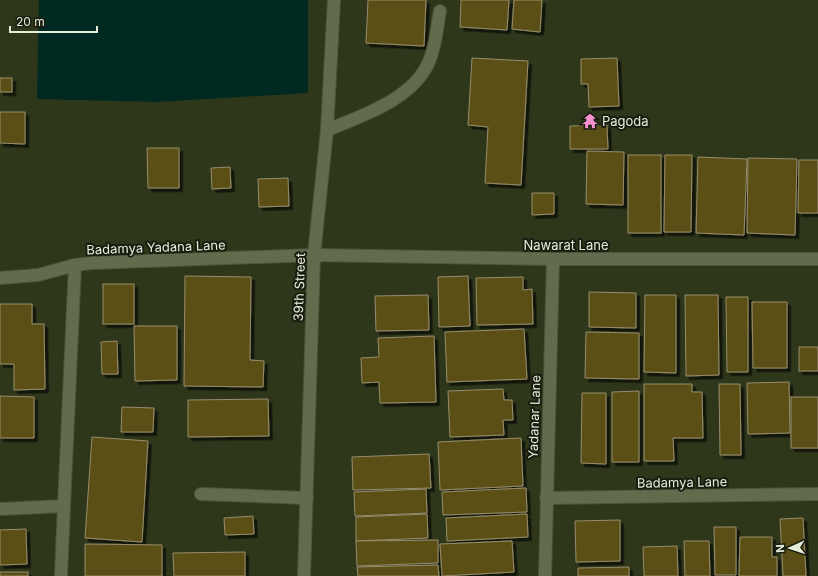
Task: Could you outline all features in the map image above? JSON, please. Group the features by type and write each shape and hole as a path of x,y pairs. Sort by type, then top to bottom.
{"street":[{"name":"39th Street","path":"304,576 314,255 327,130 334,0"},
{"path":"327,130 377,110 399,96 416,82 430,60 440,11"},
{"name":"Nawarat Lane","path":"314,255 553,259 818,259"},
{"name":"Badamya Yadana Lane","path":"0,278 38,275 75,265 314,255"},
{"name":"Yadanar Lane","path":"545,576 553,259"},
{"path":"61,576 75,265"},
{"path":"201,494 307,498"},
{"name":"Badamya Lane","path":"546,498 818,494"},
{"path":"0,509 64,506"}],"water":[{"path":"39,0 308,0 308,93 157,102 37,99"}],"building":[{"path":"368,0 426,0 424,46 366,43"},
{"path":"461,0 509,0 507,30 460,27"},
{"path":"514,0 542,0 540,32 512,29"},
{"path":"472,58 528,61 521,185 485,183 488,127 468,125"},
{"path":"617,58 619,106 589,107 588,84 581,84 581,59"},
{"path":"0,78 12,78 12,92 0,92"},
{"path":"0,112 25,112 25,144 0,143"},
{"path":"607,125 608,149 570,149 570,126"},
{"path":"147,148 179,148 179,188 148,188"},
{"path":"587,151 624,152 623,205 586,204"},
{"path":"628,155 661,155 661,233 628,233"},
{"path":"665,155 692,155 691,232 664,232"},
{"path":"698,157 747,159 744,235 696,233"},
{"path":"748,158 797,159 795,235 747,233"},
{"path":"799,160 818,160 818,213 798,213"},
{"path":"230,167 231,188 212,189 211,168"},
{"path":"288,178 289,206 259,207 258,179"},
{"path":"532,193 554,193 554,214 532,215"},
{"path":"185,276 251,277 250,360 264,361 263,387 184,386"},
{"path":"468,276 470,326 439,327 438,277"},
{"path":"523,277 523,290 532,289 533,324 477,325 476,278"},
{"path":"103,284 134,284 134,324 103,324"},
{"path":"589,292 636,293 636,328 589,327"},
{"path":"428,295 429,330 376,331 375,296"},
{"path":"645,295 676,295 676,373 644,372"},
{"path":"685,295 718,295 719,375 686,376"},
{"path":"726,297 748,297 748,372 727,372"},
{"path":"752,302 787,302 787,368 753,368"},
{"path":"0,304 32,304 32,324 44,324 45,389 14,390 14,364 0,364"},
{"path":"134,326 177,326 177,380 135,381"},
{"path":"524,329 527,379 447,382 445,332"},
{"path":"586,332 639,333 639,379 585,378"},
{"path":"434,336 436,402 380,403 379,382 362,383 361,358 379,357 378,338"},
{"path":"117,341 118,374 102,374 101,342"},
{"path":"799,347 818,347 818,371 799,371"},
{"path":"789,382 790,433 748,434 747,383"},
{"path":"644,384 692,384 692,392 702,392 703,438 673,438 674,461 644,461"},
{"path":"719,384 740,384 741,455 720,455"},
{"path":"503,389 504,400 512,400 513,420 503,420 504,435 450,437 448,391"},
{"path":"639,391 639,462 612,462 612,392"},
{"path":"582,393 606,393 606,464 581,463"},
{"path":"0,396 34,397 34,438 0,438"},
{"path":"791,397 818,397 818,448 791,448"},
{"path":"268,399 269,436 188,437 188,400"},
{"path":"122,407 154,408 153,432 121,432"},
{"path":"92,437 148,441 142,542 85,538"},
{"path":"521,438 523,486 440,490 438,442"},
{"path":"429,454 431,488 353,490 352,457"},
{"path":"526,488 527,512 443,515 442,492"},
{"path":"426,489 427,513 355,516 354,492"},
{"path":"427,514 428,538 356,541 356,517"},
{"path":"527,514 528,537 447,541 446,518"},
{"path":"253,516 254,534 225,535 224,518"},
{"path":"803,518 806,576 783,576 780,519"},
{"path":"620,520 620,561 576,562 575,521"},
{"path":"714,527 736,527 736,575 715,575"},
{"path":"26,529 27,564 0,565 0,530"},
{"path":"740,537 772,537 772,557 777,557 777,576 739,576"},
{"path":"438,540 438,563 357,566 356,541"},
{"path":"512,541 514,572 442,576 440,544"},
{"path":"684,541 709,541 710,576 685,576"},
{"path":"85,544 162,545 162,576 85,576"},
{"path":"677,546 678,576 644,576 643,547"},
{"path":"245,552 245,576 174,576 173,553"},
{"path":"438,565 439,576 358,576 357,567"},
{"path":"629,567 629,576 578,576 578,568"},
{"path":"0,572 28,572 28,576 0,576"}],"place":[{"name":"Pagoda","path":"590,121"}]}
